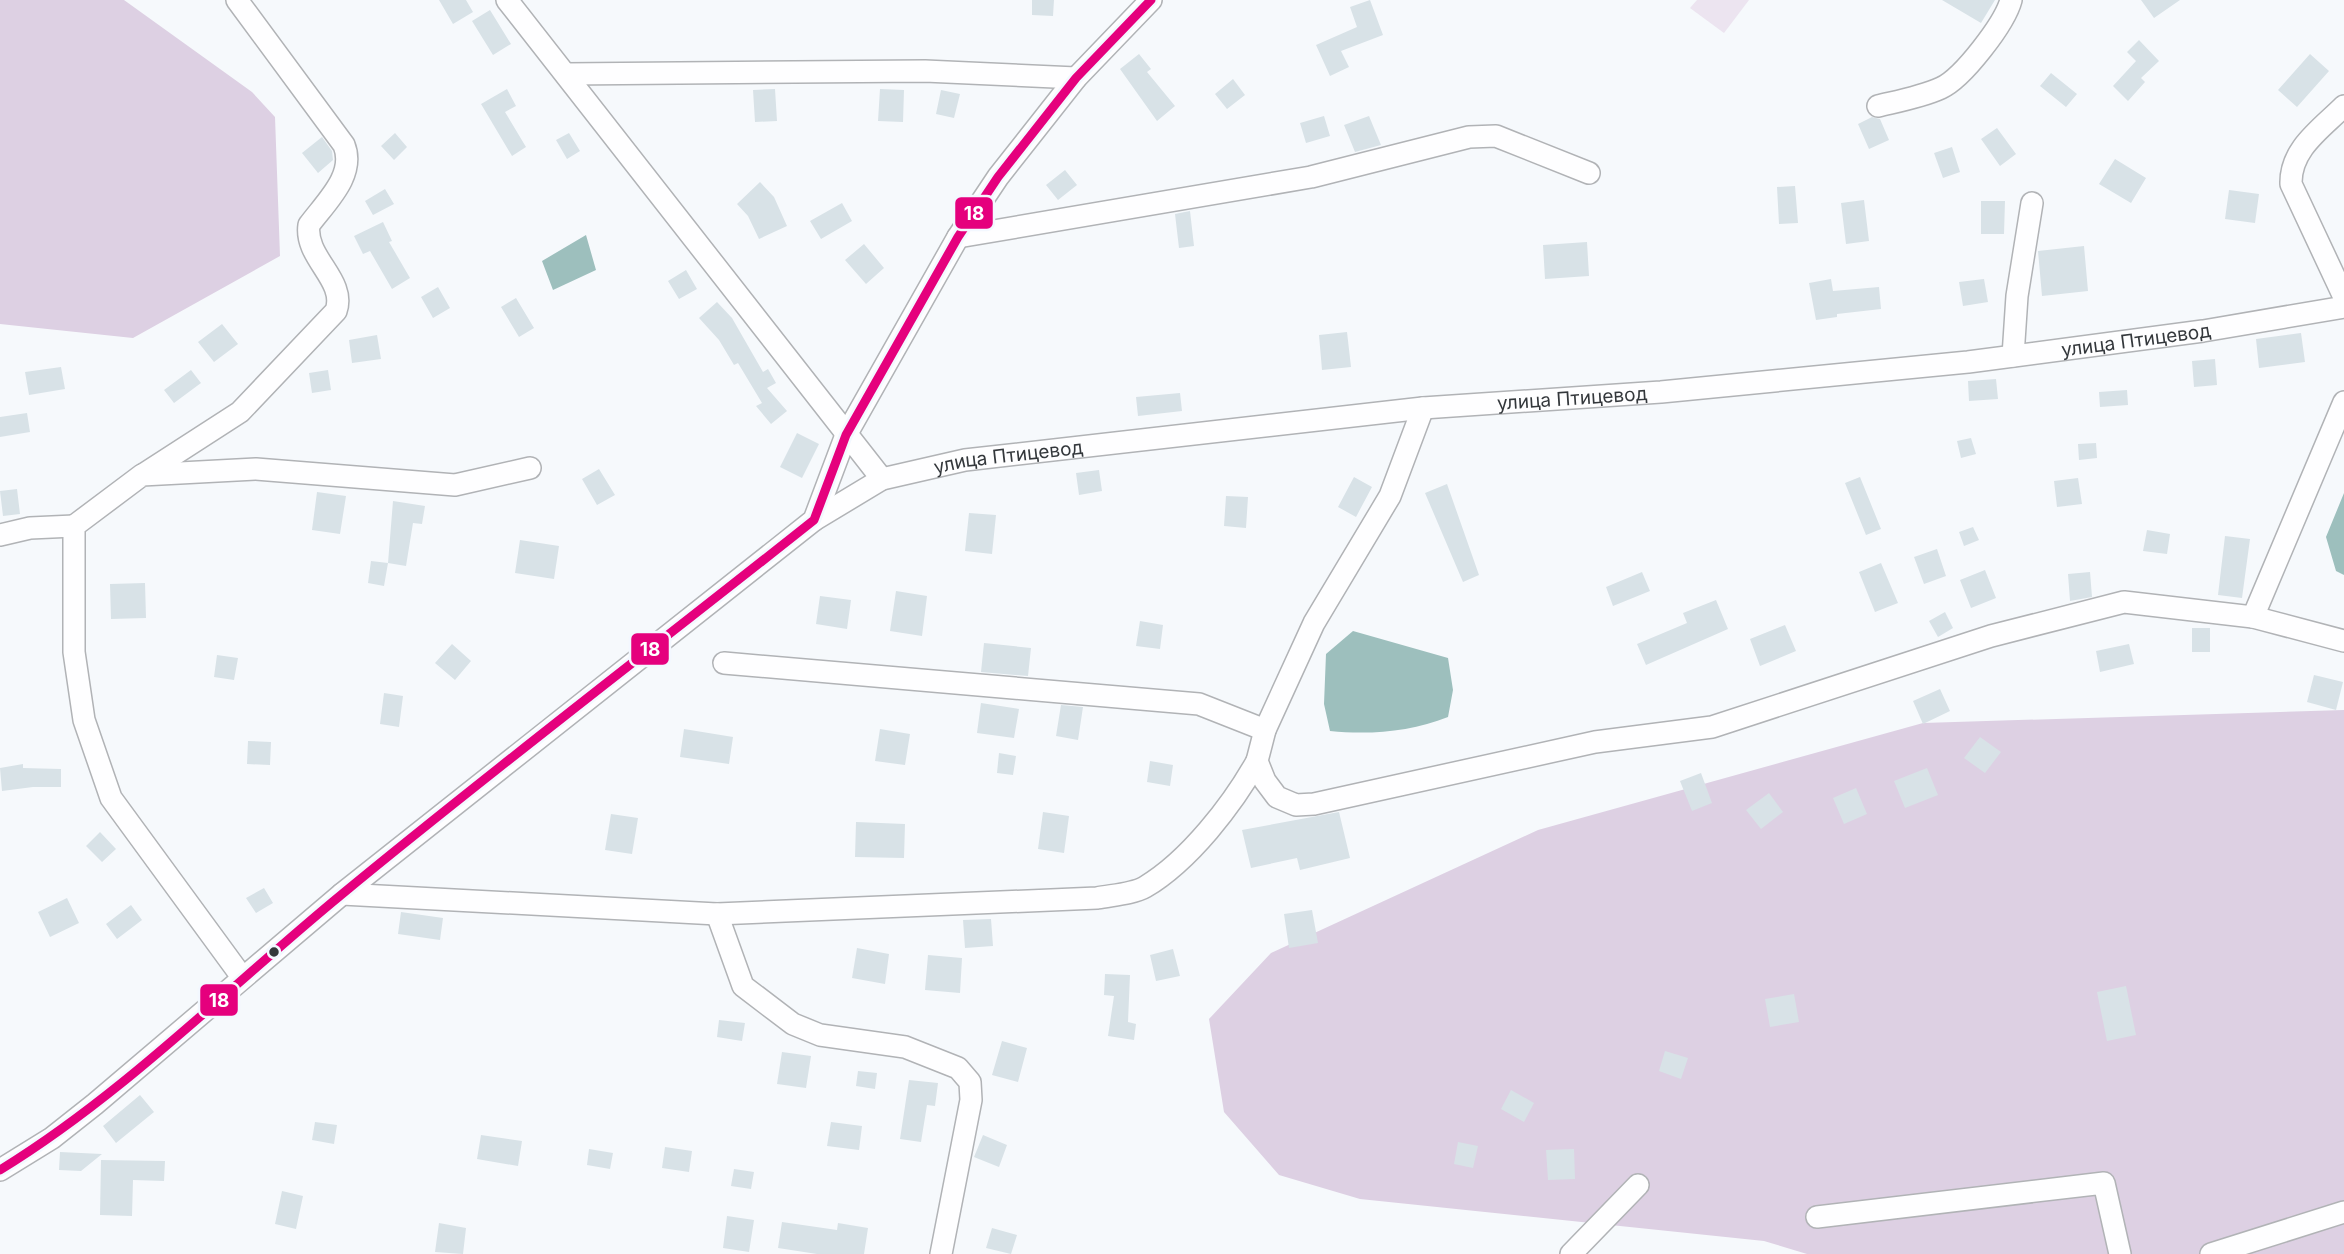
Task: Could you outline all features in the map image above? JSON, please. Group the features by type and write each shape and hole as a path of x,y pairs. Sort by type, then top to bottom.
{"street":[{"path":"0,534 30,528 74,526 142,475 240,412 336,311 340,302 338,293 310,247 307,235 309,225 347,169 348,156 344,145 237,0"},
{"path":"507,0 882,479"},
{"path":"814,520 846,435 958,237 998,177 1076,78 1151,0"},
{"path":"1878,106 1944,87 1960,73 2007,15 2011,0"},
{"path":"566,74 925,71 1076,78"},
{"path":"2344,106 2299,151 2291,167 2291,184 2344,297"},
{"path":"958,237 1311,177 1469,137 1496,136 1589,173"},
{"path":"2013,356 2017,296 2032,203"},
{"name":"улица Птицевод","path":"0,1170 52,1138 95,1104 342,894 814,520 882,479 965,460 1423,408 1661,392 2013,356 2203,331 2344,307"},
{"path":"2253,617 2344,402"},
{"path":"342,894 718,914 1097,898 1143,888 1169,867 1235,801 1257,761 1265,730 1314,623 1390,496 1423,408"},
{"path":"142,475 256,469 455,485 530,468"},
{"path":"74,526 74,652 84,720 111,799 242,977"},
{"path":"1257,761 1265,781 1277,797 1296,805 1314,804 1595,742 1712,727 1991,636 2124,602 2253,617 2344,641"},
{"path":"724,663 1199,704 1265,730"},
{"path":"718,914 743,986 793,1024 820,1035 905,1047 958,1068 970,1082 971,1100 941,1254"},
{"path":"1817,1217 2104,1183 2120,1254"},
{"path":"1572,1254 1638,1185"},
{"path":"2211,1254 2344,1212"}],"shaded area":[{"path":"0,0 124,0 252,92 275,117 280,256 133,338 0,324"},
{"path":"1697,0 1749,0 1724,33 1690,8"},
{"path":"2344,710 2344,1254 1807,1254 1764,1241 1360,1199 1279,1175 1224,1112 1209,1019 1271,953 1538,830 1923,723"}],"water":[{"path":"586,235 596,270 553,290 542,261"},
{"path":"2344,493 2344,575 2336,571 2326,537"},
{"path":"1353,631 1448,658 1453,690 1448,717 1390,731 1330,731 1324,704 1326,654"}],"building":[{"path":"439,0 466,0 473,12 453,24"},
{"path":"1032,0 1054,0 1053,16 1032,15"},
{"path":"1370,0 1383,35 1341,51 1349,67 1330,76 1316,45 1357,27 1350,7"},
{"path":"1942,0 1995,0 1981,23"},
{"path":"2141,0 2180,0 2154,18"},
{"path":"490,10 511,44 493,55 472,21"},
{"path":"2139,40 2159,61 2141,78 2145,82 2128,101 2113,86 2136,61 2127,52"},
{"path":"1139,54 1151,69 1147,72 1175,106 1157,121 1120,69"},
{"path":"2310,54 2329,71 2297,107 2278,90"},
{"path":"2051,73 2077,94 2066,107 2040,86"},
{"path":"1233,79 1245,95 1227,109 1215,94"},
{"path":"507,89 516,106 505,112 526,147 512,156 481,104"},
{"path":"775,89 777,121 755,122 753,90"},
{"path":"880,89 904,90 903,122 878,121"},
{"path":"941,90 960,94 954,118 936,114"},
{"path":"1324,116 1330,136 1306,143 1300,123"},
{"path":"1369,116 1381,145 1355,152 1344,125"},
{"path":"1872,117 1880,119 1889,140 1869,149 1858,124"},
{"path":"1997,128 2016,154 2000,166 1981,139"},
{"path":"395,133 407,147 394,160 381,146"},
{"path":"569,133 580,151 567,159 556,140"},
{"path":"322,137 332,151 333,160 318,173 302,153"},
{"path":"1952,147 1960,172 1943,178 1934,153"},
{"path":"2115,159 2146,178 2131,203 2099,184"},
{"path":"1065,170 1077,185 1058,200 1046,185"},
{"path":"760,182 774,197 787,226 759,239 748,216 737,204"},
{"path":"1795,186 1798,223 1779,224 1777,187"},
{"path":"385,189 394,204 373,215 365,201"},
{"path":"2229,190 2259,194 2255,223 2225,219"},
{"path":"1864,200 1869,241 1846,244 1841,203"},
{"path":"1981,201 2005,201 2004,234 1981,234"},
{"path":"842,203 852,221 821,239 810,221"},
{"path":"1190,211 1194,246 1179,248 1175,214"},
{"path":"383,222 392,241 389,242 410,278 392,289 370,251 363,254 354,236"},
{"path":"1587,242 1589,276 1545,279 1543,245"},
{"path":"864,244 884,268 866,284 845,260"},
{"path":"2084,246 2088,291 2042,296 2038,251"},
{"path":"686,270 697,289 679,299 668,281"},
{"path":"1831,279 1833,291 1879,287 1881,309 1837,314 1837,317 1816,320 1809,283"},
{"path":"1984,279 1988,302 1963,306 1959,282"},
{"path":"438,287 450,308 433,318 421,297"},
{"path":"516,298 534,328 519,337 501,307"},
{"path":"717,302 732,318 763,372 768,369 776,383 767,388 787,411 771,424 756,406 762,403 738,363 734,365 719,340 699,318"},
{"path":"222,324 238,344 214,362 198,342"},
{"path":"1347,332 1351,367 1322,370 1319,335"},
{"path":"2301,333 2305,362 2259,368 2256,339"},
{"path":"377,335 381,359 352,363 349,340"},
{"path":"2215,359 2217,385 2194,387 2192,361"},
{"path":"61,367 65,389 29,395 25,372"},
{"path":"191,370 201,383 174,403 164,390"},
{"path":"328,370 331,390 312,393 309,373"},
{"path":"1996,379 1998,399 1969,401 1968,381"},
{"path":"2127,390 2128,405 2100,407 2099,392"},
{"path":"1180,393 1182,411 1138,416 1136,397"},
{"path":"27,413 30,432 0,437 0,417"},
{"path":"797,433 819,444 802,478 780,467"},
{"path":"1971,438 1976,454 1961,458 1957,441"},
{"path":"2096,443 2097,458 2079,460 2078,444"},
{"path":"599,469 615,495 597,505 582,479"},
{"path":"1099,470 1102,491 1079,495 1076,473"},
{"path":"1354,477 1372,487 1356,517 1338,507"},
{"path":"1860,477 1881,529 1866,535 1845,483"},
{"path":"2078,478 2082,504 2057,507 2054,481"},
{"path":"1447,484 1479,575 1463,582 1425,493"},
{"path":"17,489 20,514 3,516 0,491"},
{"path":"317,492 346,496 340,534 312,530"},
{"path":"1226,496 1248,497 1246,528 1224,526"},
{"path":"393,501 425,506 422,524 413,523 406,566 388,563"},
{"path":"969,513 996,515 992,554 965,551"},
{"path":"1973,527 1979,540 1964,546 1959,532"},
{"path":"2147,530 2170,534 2167,554 2143,551"},
{"path":"2225,536 2250,539 2242,598 2218,595"},
{"path":"520,540 559,546 554,579 515,573"},
{"path":"1937,549 1946,576 1924,584 1914,557"},
{"path":"371,561 388,563 384,586 368,583"},
{"path":"1881,563 1898,603 1875,612 1859,572"},
{"path":"1985,570 1996,598 1971,608 1960,580"},
{"path":"1642,572 1650,591 1613,606 1606,587"},
{"path":"2090,572 2092,597 2070,601 2068,574"},
{"path":"145,583 146,618 111,619 110,584"},
{"path":"896,591 927,596 922,636 890,631"},
{"path":"820,596 851,600 847,629 816,624"},
{"path":"1716,600 1728,629 1646,665 1637,644 1687,623 1683,613"},
{"path":"1945,612 1953,628 1938,637 1929,621"},
{"path":"1140,621 1163,625 1160,649 1136,646"},
{"path":"1785,625 1796,651 1760,666 1750,639"},
{"path":"2192,628 2210,628 2210,652 2192,652"},
{"path":"984,643 1031,648 1028,676 981,672"},
{"path":"452,644 471,661 455,680 435,663"},
{"path":"2129,644 2134,664 2100,672 2096,651"},
{"path":"217,655 238,658 234,680 214,677"},
{"path":"2314,675 2343,682 2336,710 2307,702"},
{"path":"1940,689 1950,711 1923,724 1913,701"},
{"path":"384,693 403,696 399,727 380,724"},
{"path":"981,703 1019,709 1014,738 977,733"},
{"path":"1061,705 1083,707 1078,740 1056,736"},
{"path":"684,729 733,737 729,764 680,757"},
{"path":"880,729 910,734 905,765 875,761"},
{"path":"1980,737 2001,752 1985,773 1964,758"},
{"path":"248,741 271,742 270,765 247,764"},
{"path":"999,753 1016,756 1013,775 997,773"},
{"path":"1150,761 1173,765 1170,786 1147,782"},
{"path":"23,764 23,768 61,769 61,787 2,791 0,768"},
{"path":"1927,768 1938,795 1905,808 1894,781"},
{"path":"1701,773 1712,803 1692,811 1680,781"},
{"path":"1856,788 1867,814 1844,824 1833,798"},
{"path":"1769,793 1783,812 1761,829 1746,810"},
{"path":"1043,812 1069,816 1064,853 1038,849"},
{"path":"1339,812 1350,858 1300,870 1297,858 1251,868 1242,830"},
{"path":"611,814 638,818 632,854 605,850"},
{"path":"856,822 905,824 904,858 855,857"},
{"path":"100,832 116,849 102,862 86,846"},
{"path":"264,888 273,903 256,913 246,898"},
{"path":"67,898 79,923 50,937 38,912"},
{"path":"131,905 142,920 117,939 106,924"},
{"path":"1312,910 1318,943 1289,948 1284,914"},
{"path":"401,912 443,918 440,940 398,934"},
{"path":"991,919 993,946 965,948 963,920"},
{"path":"857,948 889,954 885,984 852,978"},
{"path":"1173,949 1180,976 1156,981 1150,955"},
{"path":"928,955 962,958 960,993 925,990"},
{"path":"1105,974 1130,975 1128,1022 1136,1024 1134,1040 1108,1036 1114,996 1104,995"},
{"path":"2126,986 2136,1035 2107,1041 2097,992"},
{"path":"1794,994 1799,1022 1770,1027 1765,999"},
{"path":"719,1020 745,1023 742,1041 717,1037"},
{"path":"1002,1041 1027,1048 1018,1082 992,1075"},
{"path":"1665,1051 1688,1058 1681,1079 1659,1071"},
{"path":"782,1052 811,1056 806,1088 777,1084"},
{"path":"858,1071 877,1073 875,1089 856,1086"},
{"path":"909,1080 938,1083 935,1106 927,1105 921,1142 900,1139"},
{"path":"1511,1090 1534,1103 1524,1122 1501,1109"},
{"path":"140,1095 154,1112 116,1143 103,1126"},
{"path":"315,1122 337,1125 334,1144 312,1140"},
{"path":"831,1122 862,1126 859,1150 827,1146"},
{"path":"481,1135 522,1141 518,1166 477,1159"},
{"path":"983,1135 1007,1145 999,1167 974,1157"},
{"path":"1458,1142 1478,1146 1473,1168 1454,1164"},
{"path":"665,1147 692,1151 689,1172 662,1168"},
{"path":"589,1149 613,1153 610,1169 587,1165"},
{"path":"1574,1149 1575,1179 1548,1180 1546,1150"},
{"path":"60,1152 102,1154 81,1171 59,1170"},
{"path":"101,1160 165,1161 164,1181 133,1180 132,1216 100,1215"},
{"path":"734,1169 754,1172 751,1189 731,1186"},
{"path":"282,1191 303,1196 296,1229 275,1224"},
{"path":"727,1216 754,1220 749,1252 723,1248"},
{"path":"782,1222 837,1230 838,1223 868,1228 864,1254 817,1254 778,1248"},
{"path":"439,1223 466,1228 463,1254 435,1252"},
{"path":"992,1228 1017,1235 1011,1254 986,1248"}],"transit line":[{"name":"18","path":"0,1170 46,1140 133,1074 399,847 814,520 846,435 958,237 998,177 1076,78 1151,0"}]}
